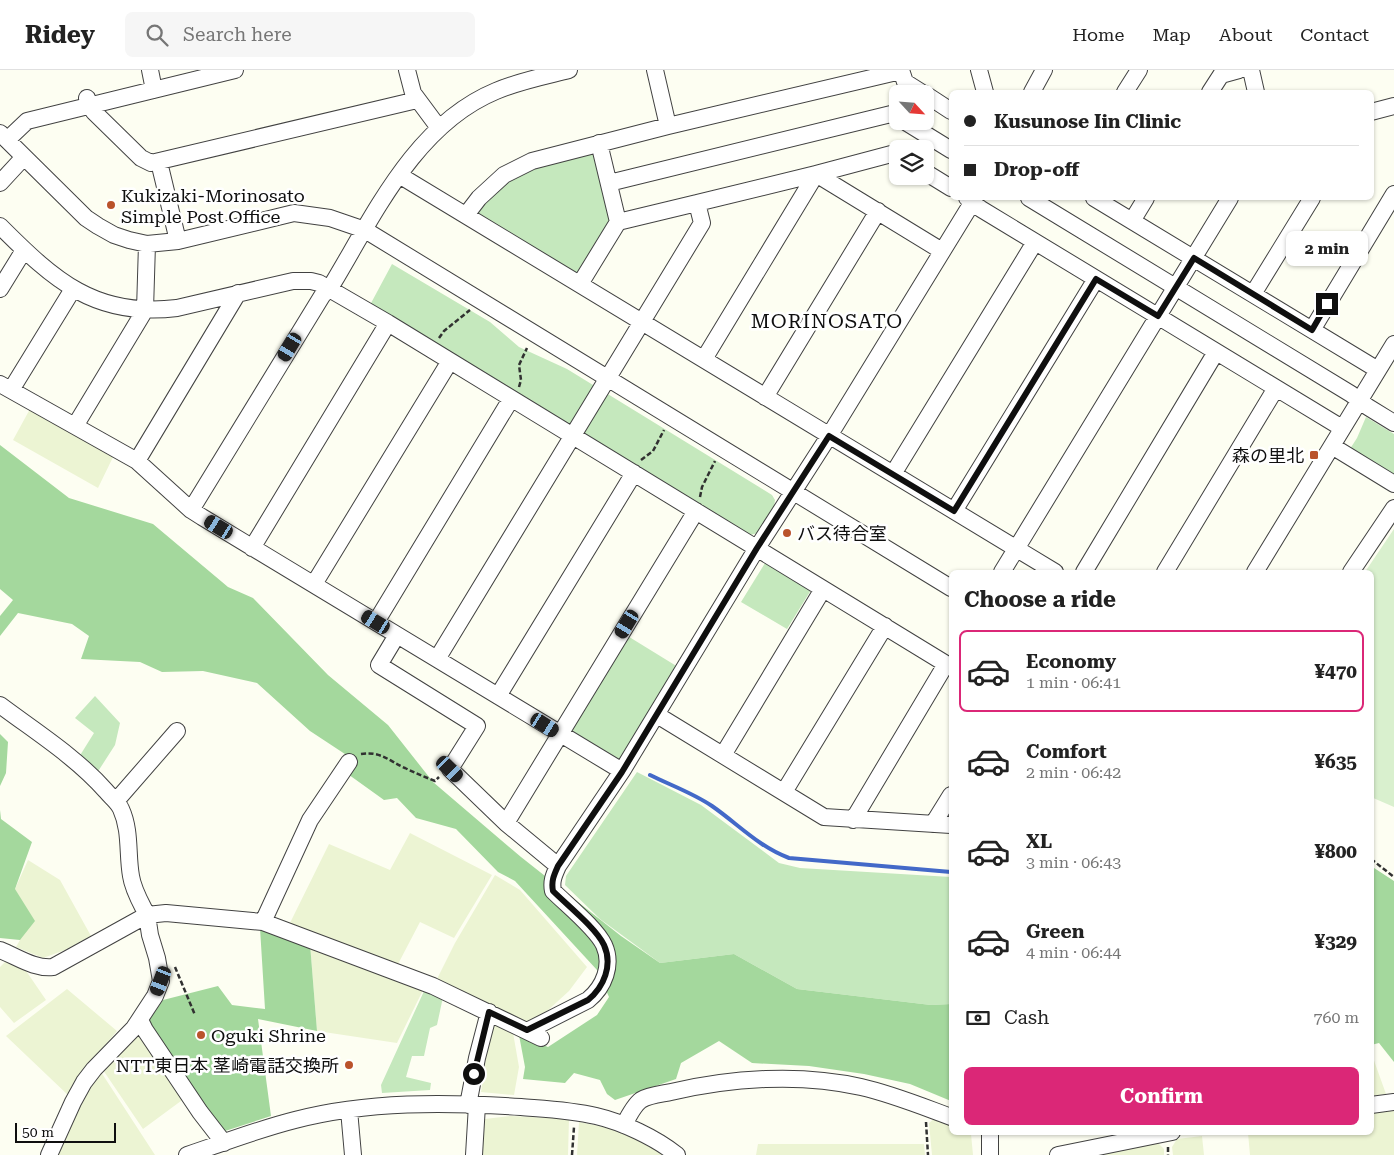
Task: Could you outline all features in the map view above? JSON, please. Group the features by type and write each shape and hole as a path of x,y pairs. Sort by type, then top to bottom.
{"street":[{"path":"150,70 154,90"},
{"path":"235,70 154,90 88,102 27,121 20,120 4,136 86,218 98,226 129,240 147,244 178,241 294,214 330,218 365,230 949,587"},
{"path":"407,70 416,100 439,128"},
{"path":"191,510 322,296 333,283 409,160 439,128 471,104 496,91 569,70"},
{"path":"655,70 668,126"},
{"path":"466,215 491,186 504,175 547,156 901,70 904,82 909,85"},
{"path":"979,70 984,90"},
{"path":"1033,90 1044,70"},
{"path":"1127,90 1139,70"},
{"path":"1251,70 1256,90"},
{"path":"1211,90 1221,75 1234,71"},
{"path":"88,102 141,158 151,163 416,100"},
{"path":"934,100 949,110"},
{"path":"1374,111 1394,106"},
{"path":"609,182 889,114"},
{"path":"919,130 949,149"},
{"path":"580,284 618,222 599,144"},
{"path":"618,222 889,154"},
{"path":"0,182 24,157"},
{"path":"159,162 178,241"},
{"path":"816,174 942,251"},
{"path":"704,360 816,174"},
{"path":"399,175 1052,570"},
{"path":"934,178 949,187"},
{"path":"1312,330 1394,194"},
{"path":"0,950 35,966 43,968 54,967 147,915 166,913 263,922 433,986 534,1034 588,1000 603,983 607,971 607,958 604,945 595,931 553,891 552,885 558,866 622,772 757,548 829,436 942,251 970,200"},
{"path":"972,200 1035,242 1342,428"},
{"path":"1032,200 1360,400 1394,423"},
{"path":"1097,200 1378,370"},
{"path":"1132,221 1145,200"},
{"path":"1003,570 1229,200"},
{"path":"1253,294 1311,200"},
{"path":"437,659 702,223 698,203"},
{"path":"765,397 878,212"},
{"path":"0,226 49,273 73,289 111,305 146,310 177,308 302,280 312,281 328,288 433,350 823,589 949,663 853,820"},
{"path":"893,474 1035,242"},
{"path":"75,426 146,310 147,244"},
{"path":"0,289 24,250"},
{"path":"954,511 1096,279"},
{"path":"73,289 6,387 137,461 191,510 622,772"},
{"path":"137,461 238,293"},
{"path":"252,548 388,323"},
{"path":"1256,570 1394,344"},
{"path":"1085,570 1216,352"},
{"path":"314,584 450,361"},
{"path":"1166,570 1276,388"},
{"path":"376,622 510,398"},
{"path":"1332,446 1394,484"},
{"path":"498,696 634,473"},
{"path":"1352,570 1394,508"},
{"path":"506,823 694,510"},
{"path":"723,755 823,589"},
{"path":"784,792 885,626"},
{"path":"397,635 379,665 477,726 450,769 506,823 558,866"},
{"path":"0,705 84,768 121,809 130,844 131,877 147,915 161,981 155,996 134,1028 84,1082 72,1102 50,1155"},
{"path":"657,715 824,817 949,825"},
{"path":"116,802 177,731"},
{"path":"263,922 310,820 349,762"},
{"path":"933,824 949,798"},
{"path":"474,1155 473,1105 477,1058 489,1012"},
{"path":"140,1020 200,1112 224,1143"},
{"path":"624,1124 640,1101 640,1095 728,1082 800,1080 831,1082 860,1087 895,1096 949,1116"},
{"path":"1374,1105 1394,1102"},
{"path":"187,1155 296,1120 349,1110 417,1104 574,1111 624,1124 677,1155"},
{"path":"349,1110 353,1155"},
{"path":"990,1135 990,1155"},
{"path":"1058,1155 1157,1135"}],"path":[{"path":"433,350 444,331 472,308"},
{"path":"510,398 521,384 519,365 527,348"},
{"path":"634,473 642,458 653,451 666,426"},
{"path":"694,510 713,463 718,458"},
{"path":"349,762 355,756 378,754 402,767 436,781 446,768 450,769"},
{"path":"1374,861 1394,877"},
{"path":"924,1106 928,1155"},
{"path":"572,1155 574,1111"}],"green space":[{"path":"596,151 613,218 580,272 576,273 480,216 477,209 510,180 529,169"},
{"path":"392,264 490,322 519,347 567,369 772,495 775,500 774,507 758,533 750,535 370,305"},
{"path":"30,409 114,455 98,488 13,440"},
{"path":"1366,417 1394,434 1394,480 1348,452 1357,438"},
{"path":"0,445 69,498 153,524 228,587 253,598 328,675 388,725 433,782 521,857 621,936 660,963 734,954 797,989 931,1005 949,1004 949,1100 910,1084 864,1074 809,1066 752,1063 719,1041 681,1063 676,1079 615,1100 607,1094 600,1080 574,1073 565,1083 523,1079 525,1067 519,1035 548,1047 597,1015 609,997 597,970 515,881 498,872 456,829 416,818 397,798 384,800 345,772 354,760 310,731 257,683 203,671 162,672 140,662 81,659 89,636 72,624 18,613 0,636 0,616 13,600 0,589"},
{"path":"1394,529 1394,807 1374,798 1374,570 1366,570"},
{"path":"765,563 811,590 787,629 741,602"},
{"path":"626,635 678,667 621,760 615,761 572,734 570,729"},
{"path":"95,696 120,723 115,745 97,773 79,757 94,733 75,718"},
{"path":"0,734 8,742 6,773 0,786"},
{"path":"637,772 701,805 779,863 800,868 949,877 949,1004 931,1005 797,989 734,954 660,963 600,919 565,885 566,876"},
{"path":"0,810 1,819 32,842 15,889 35,921 20,940 0,938"},
{"path":"410,833 492,875 454,938 420,922 397,966 289,925 329,844 390,870"},
{"path":"28,860 60,880 91,936 65,950 43,958 16,947 20,940 15,889"},
{"path":"1374,868 1394,881 1394,1062 1379,1043 1374,1044"},
{"path":"495,875 520,890 587,967 569,991 546,1012 530,1022 523,1021 436,981 455,943"},
{"path":"260,928 310,944 317,1031 258,1019 271,1116 222,1132 147,1023 163,1000 218,986 232,1005 265,1009"},
{"path":"310,944 424,988 397,1043 317,1031"},
{"path":"7,960 22,965 46,1000 14,1023 0,1007 0,967"},
{"path":"67,989 117,1031 78,1077 69,1096 6,1036"},
{"path":"425,989 443,997 437,1025 430,1028 424,1056 412,1056 406,1077 431,1083 430,1090 382,1093 381,1085"},
{"path":"500,1023 512,1027 519,1067 514,1095 481,1092 491,1025"},
{"path":"141,1031 185,1098 143,1129 103,1070"},
{"path":"1374,1061 1386,1094 1374,1096"},
{"path":"101,1072 155,1155 55,1155 87,1093"},
{"path":"1394,1110 1394,1155 1250,1155 1248,1135 1374,1135 1374,1113"},
{"path":"511,1116 569,1119 568,1155 482,1155 485,1119"},
{"path":"934,1119 949,1125 949,1135 971,1135 973,1155 932,1155 929,1123"},
{"path":"579,1122 619,1130 664,1155 577,1155"},
{"path":"1202,1136 1204,1155 1173,1155 1172,1147 1177,1139"},
{"path":"1158,1143 1164,1149 1164,1155 1094,1155"},
{"path":"758,1144 924,1144 925,1155 756,1155"}],"waterway":[{"path":"650,775 705,801 768,848 789,858 949,872"}],"place":[{"name":"Kukizaki-Morinosato Simple Post Office","path":"111,205"},
{"name":"森の里北","path":"1314,455"},
{"name":"バス待合室","path":"787,533"},
{"name":"Oguki Shrine","path":"201,1035"},
{"name":"NTT東日本 茎崎電話交換所","path":"349,1065"}],"district":[{"name":"MORINOSATO","path":"827,321"}],"route":[{"path":"474,1074 489,1012 527,1030 588,1000 603,983 607,971 604,945 595,931 553,891 552,885 558,866 622,772 757,548 829,436 954,511 1096,279 1158,316 1194,258 1312,330 1327,304"}]}
